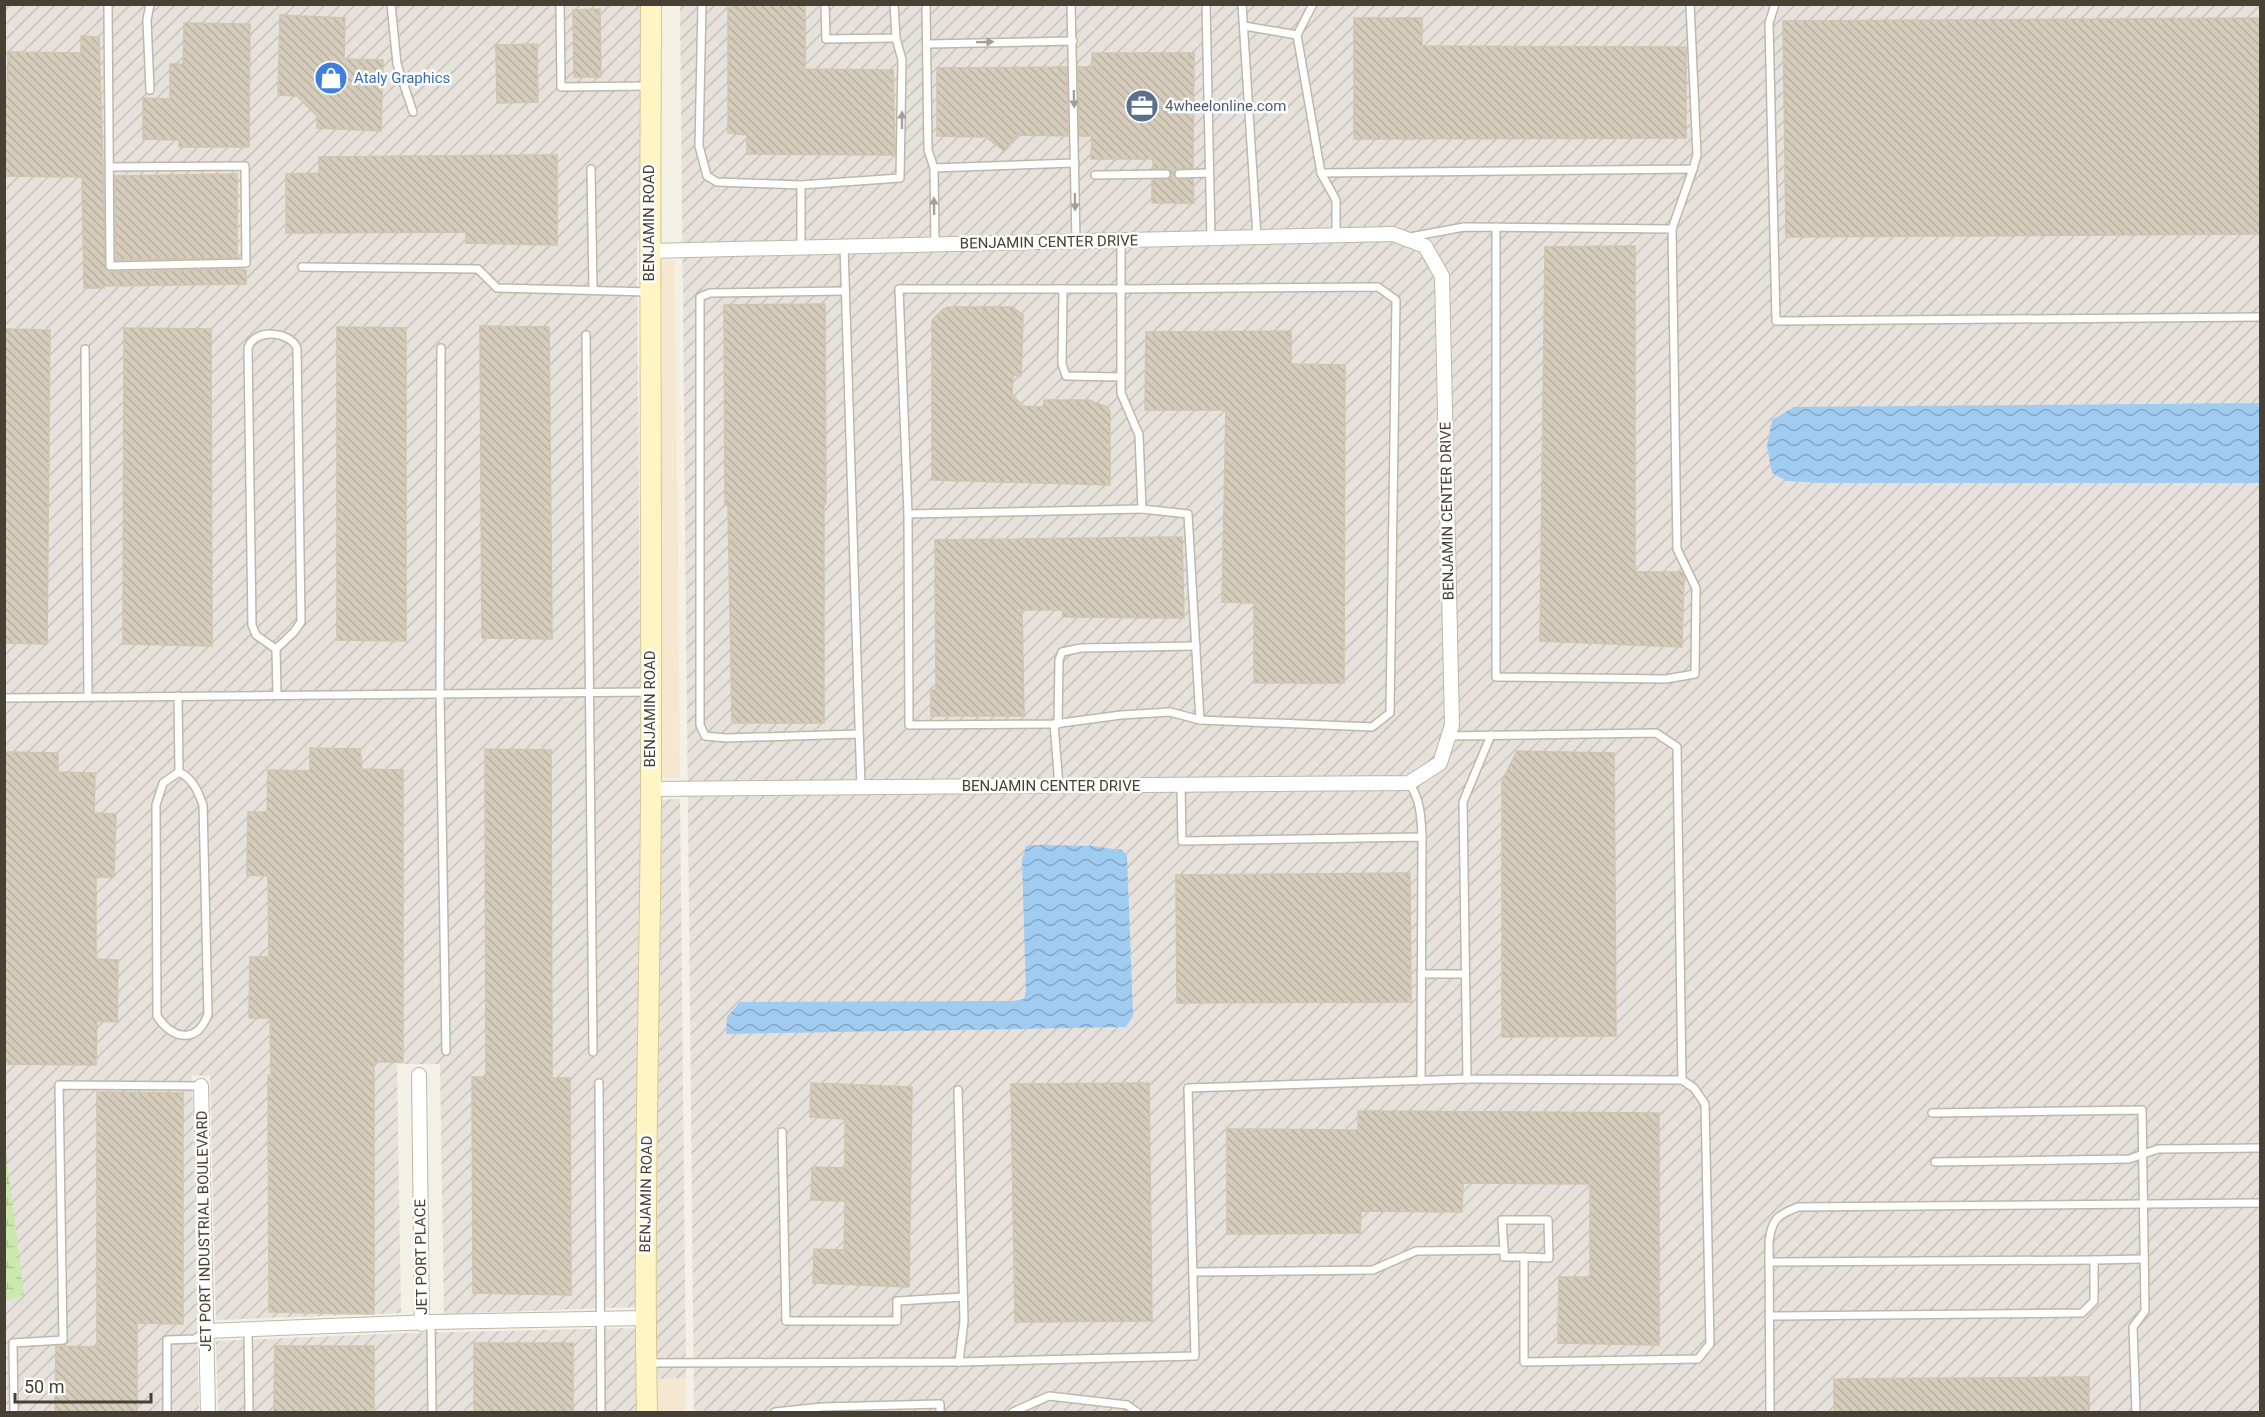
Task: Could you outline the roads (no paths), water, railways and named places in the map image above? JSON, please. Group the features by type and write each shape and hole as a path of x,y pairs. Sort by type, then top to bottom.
{"street":[{"name":"BENJAMIN ROAD","path":"647,1413 645,1318 651,789 649,251 651,4"},
{"name":"BENJAMIN CENTER DRIVE","path":"649,251 1393,234 1425,246 1442,276 1452,713 1452,725 1440,763 1409,783 651,789"},
{"name":"JET PORT PLACE","path":"419,1075 427,1323 645,1318"},
{"name":"JET PORT INDUSTRIAL BOULEVARD","path":"201,1086 208,1413"},
{"path":"206,1331 427,1323"}],"lane":[{"path":"108,4 110,266 246,262 244,166 110,167"},
{"path":"150,4 147,20 150,90"},
{"path":"391,4 397,64 413,112"},
{"path":"560,4 561,87 651,86"},
{"path":"702,4 699,146 706,176 717,182 801,185 900,178 902,60 896,38 894,4"},
{"path":"825,4 826,39 896,38"},
{"path":"926,4 928,150 934,168 935,244"},
{"path":"1071,4 1076,241"},
{"path":"1206,4 1211,238"},
{"path":"1242,4 1257,237"},
{"path":"1313,4 1297,35 1322,173 1336,200 1336,235"},
{"path":"1496,227 1497,677 1666,679 1695,674 1696,588 1677,549 1672,229 1697,155 1690,4"},
{"path":"1775,4 1769,23 1776,321 2260,317"},
{"path":"1244,26 1297,35"},
{"path":"927,44 1073,40"},
{"path":"934,168 1075,163"},
{"path":"591,169 593,290"},
{"path":"1322,173 1693,169"},
{"path":"1095,175 1166,174"},
{"path":"1179,174 1209,174"},
{"path":"801,185 801,247"},
{"path":"1405,238 1464,227 1672,229"},
{"path":"1121,240 1121,393 1139,435 1142,508"},
{"path":"844,246 861,788"},
{"path":"302,267 478,269 497,288 649,292"},
{"path":"1378,287 1396,300 1390,713 1372,727 1200,720 1170,712 1121,715 1056,724 909,725 908,514 899,289 1063,289 1378,287"},
{"path":"1063,289 1062,364 1066,376 1121,377"},
{"path":"845,291 710,293 699,297 700,725 705,736 726,738 859,734"},
{"path":"276,649 256,635 252,625 248,348 255,339 270,334 290,339 297,348 301,622 276,649 277,695"},
{"path":"586,335 593,1052"},
{"path":"441,348 440,694 446,1051"},
{"path":"85,349 88,696"},
{"path":"908,514 1142,508 1188,513 1200,720"},
{"path":"1059,786 1056,724 1059,660 1062,652 1081,648 1196,646"},
{"path":"4,698 650,692"},
{"path":"178,696 179,772"},
{"path":"1448,736 1656,733 1677,747 1682,1080"},
{"path":"1467,1079 1463,801 1491,735"},
{"path":"179,772 193,783 203,805 208,991 208,1014 205,1025 185,1036 165,1028 157,1016 156,805 163,783 179,772"},
{"path":"1409,783 1420,805 1422,837 1421,1081"},
{"path":"1181,785 1182,841 1422,837"},
{"path":"1421,974 1465,974"},
{"path":"646,1363 960,1362 1195,1356 1188,1088 1467,1079 1682,1080 1694,1088 1705,1104 1710,1344 1698,1359 1524,1362 1524,1257"},
{"path":"599,1083 601,1413"},
{"path":"14,1413 13,1343 63,1340 59,1085 201,1086"},
{"path":"958,1090 964,1321 960,1362"},
{"path":"1932,1113 2142,1110 2145,1311 2133,1327 2136,1413"},
{"path":"782,1132 786,1321 897,1321 897,1301 963,1297"},
{"path":"1935,1162 2129,1159 2158,1149 2260,1148"},
{"path":"1770,1413 1769,1262 1771,1227 1781,1214 1798,1207 2260,1203"},
{"path":"1502,1220 1548,1220 1549,1258 1504,1257 1504,1250 1502,1220"},
{"path":"1194,1272 1373,1270 1416,1251 1504,1250"},
{"path":"1769,1262 2144,1259"},
{"path":"1769,1316 2082,1313 2094,1300 2094,1260"},
{"path":"427,1323 432,1413"},
{"path":"248,1329 249,1413"},
{"path":"167,1413 167,1340 195,1340 206,1331"},
{"path":"1013,1413 1049,1396 1127,1405 1137,1413"},
{"path":"775,1413 940,1404 940,1413"}],"water":[{"path":"2260,403 2260,483 1820,483 1787,481 1772,473 1767,446 1772,420 1794,407"},
{"path":"1026,846 1092,846 1122,850 1127,856 1133,1016 1126,1027 726,1034 727,1017 740,1002 1013,1001 1024,999 1026,991 1022,861"}],"place":[{"name":"Ataly Graphics","path":"331,78"},
{"name":"4wheelonline.com","path":"1142,106"}]}
